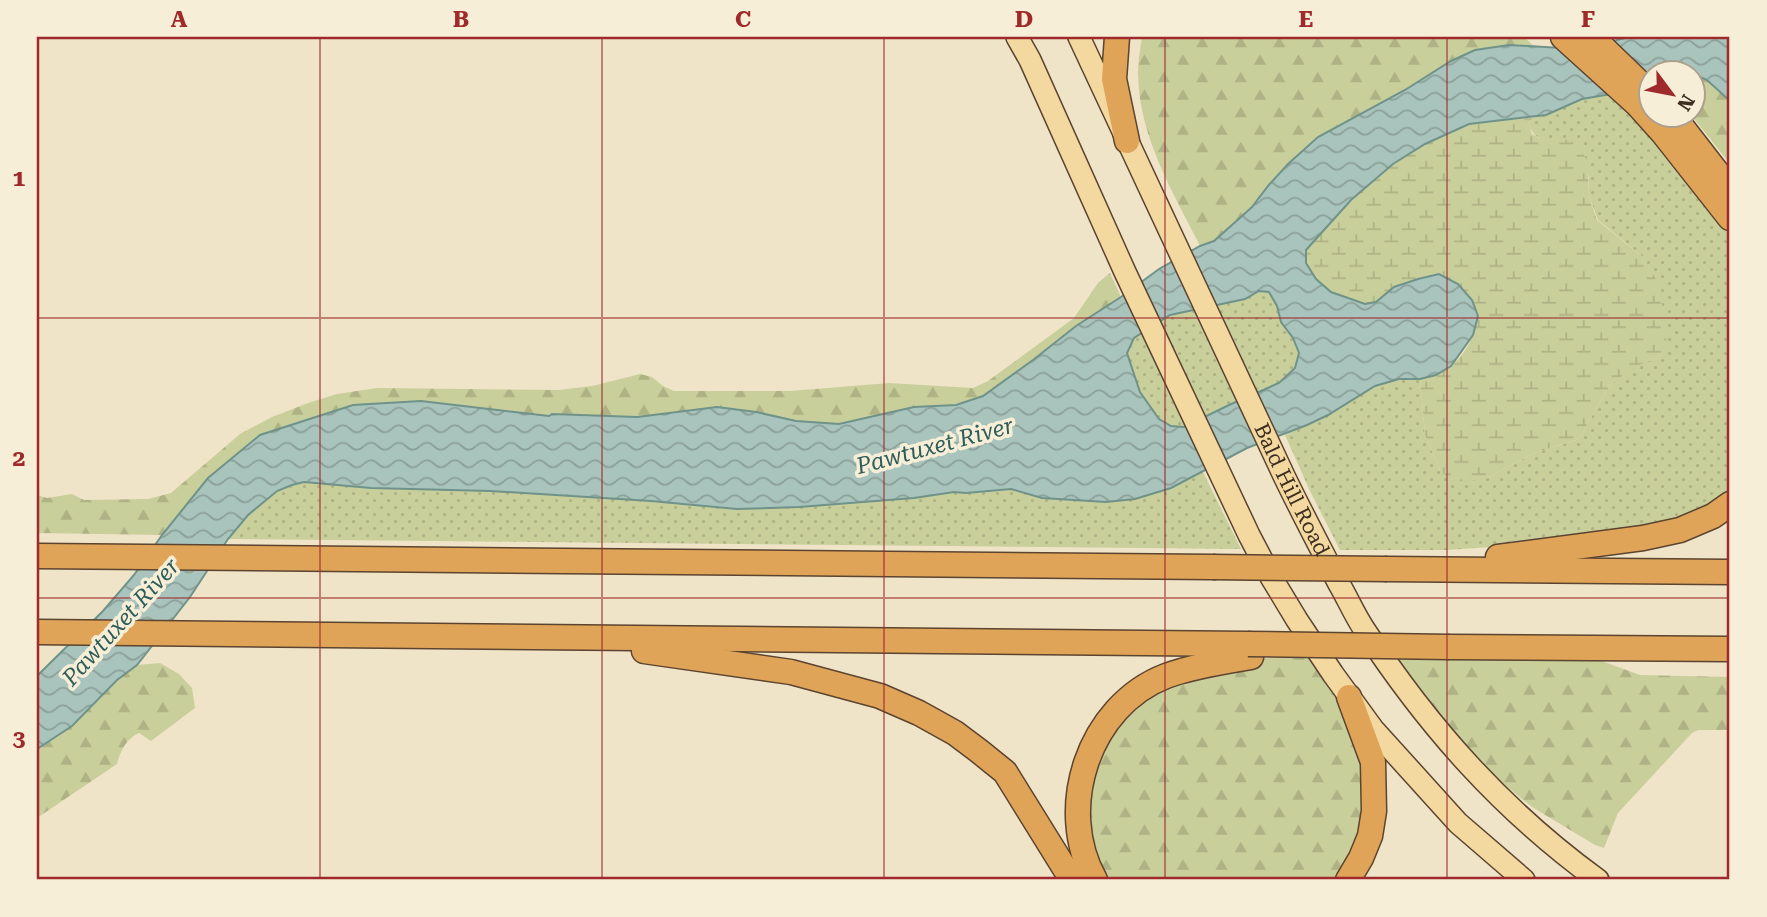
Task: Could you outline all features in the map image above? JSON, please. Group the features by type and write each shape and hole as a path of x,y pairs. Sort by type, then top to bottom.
{"highway":[{"path":"1118,37 1114,79 1126,141"},
{"path":"1591,37 1638,82"},
{"path":"1564,38 1638,105"},
{"path":"1675,130 1730,218"},
{"path":"1677,130 1730,189"},
{"path":"1399,569 1643,538 1680,530 1713,516 1730,504"},
{"path":"37,556 1730,572"},
{"path":"40,632 469,636 1399,653 1449,647 1730,649"},
{"path":"469,636 589,645 737,664 791,672 880,696 955,733 1005,772 1072,880"},
{"path":"1096,880 1082,846 1078,796 1083,770 1092,746 1105,724 1122,704 1165,676 1249,651"},
{"path":"1348,880 1370,836 1374,810 1373,762 1349,698"}],"main road":[{"path":"1017,37 1070,147 1125,272 1271,577 1349,698 1373,729 1458,822 1524,880"},
{"name":"Bald Hill Road","path":"1079,37 1284,478 1362,626 1409,694 1451,746 1535,831 1598,880"}],"green space":[{"path":"1142,37 1524,37 1535,47 1509,45 1475,50 1319,137 1288,164 1233,225 1214,241 1200,246 1159,163 1144,120 1138,74"},
{"path":"1708,81 1730,101 1730,164 1703,130 1708,130"},
{"path":"1611,94 1638,119 1638,130 1647,130 1730,233 1730,497 1677,523 1507,546 1447,550 1340,550 1285,435 1328,415 1375,386 1399,379 1420,379 1425,435 1440,470 1487,478 1534,453 1579,439 1609,386 1630,369 1662,355 1643,257 1598,220 1589,196 1589,176 1562,138 1538,137 1529,125 1532,118 1546,115 1582,99"},
{"path":"1532,118 1529,125 1532,134 1539,138 1562,138 1578,146 1588,162 1589,196 1597,220 1643,257 1657,281 1668,333 1662,355 1631,369 1609,386 1579,439 1534,453 1487,478 1466,482 1449,479 1440,470 1425,435 1420,379 1444,371 1468,346 1475,328 1476,311 1473,303 1439,274 1403,283 1375,302 1359,302 1320,283 1310,269 1306,250 1359,193 1420,147 1467,125 1499,119"},
{"path":"1110,273 1121,297 1076,326 983,396 956,405 914,407 839,424 796,421 717,407 637,417 549,416 421,401 353,405 260,435 208,478 162,535 37,533 37,495 47,498 72,494 84,500 148,499 171,493 240,434 272,417 337,394 377,388 559,390 592,386 640,374 652,377 674,391 790,391 889,383 973,388 988,381 1074,318 1098,283"},
{"path":"1259,291 1269,292 1277,305 1281,322 1293,338 1299,353 1295,368 1279,383 1184,427 1171,426 1158,419 1140,392 1127,353 1134,338 1170,315 1245,299"},
{"path":"1203,472 1241,549 228,539 262,502 277,491 304,482 371,488 490,491 651,501 737,509 799,507 1011,489 1042,498 1107,502 1135,499 1171,488"},
{"path":"1419,650 1577,652 1640,675 1730,677 1730,730 1698,730 1692,733 1618,813 1604,848 1532,807 1468,755 1386,661"},
{"path":"1323,656 1373,792 1348,880 1097,880 1079,798 1123,705 1247,659"},
{"path":"160,663 179,674 192,688 195,708 151,741 139,733 135,735 120,754 117,764 37,818 37,749 72,726 117,680 137,665"}],"water":[{"name":"Pawtuxet River","path":"1629,37 1730,37 1730,101 1708,81 1708,60 1638,60 1638,83 1611,94 1582,99 1546,115 1469,124 1425,144 1393,164 1351,200 1306,250 1306,263 1316,279 1331,292 1365,304 1376,302 1394,287 1439,274 1458,284 1472,300 1478,316 1473,335 1451,366 1436,375 1420,379 1399,379 1375,386 1328,415 1247,448 1171,488 1135,499 1106,502 1042,498 1011,489 799,507 737,509 490,491 371,488 304,482 292,485 277,491 248,515 228,539 190,597 137,665 117,680 72,726 37,749 37,676 103,611 208,478 260,435 353,405 421,401 549,416 637,417 717,407 796,421 839,424 914,407 956,405 983,396 1076,326 1159,269 1214,241 1252,207 1288,164 1318,137 1475,50 1509,45 1589,47","holes":["1259,291 1269,292 1277,306 1281,322 1293,338 1299,353 1295,368 1279,383 1184,427 1171,426 1159,419 1140,392 1127,353 1134,338 1170,315 1245,299"]}]}
